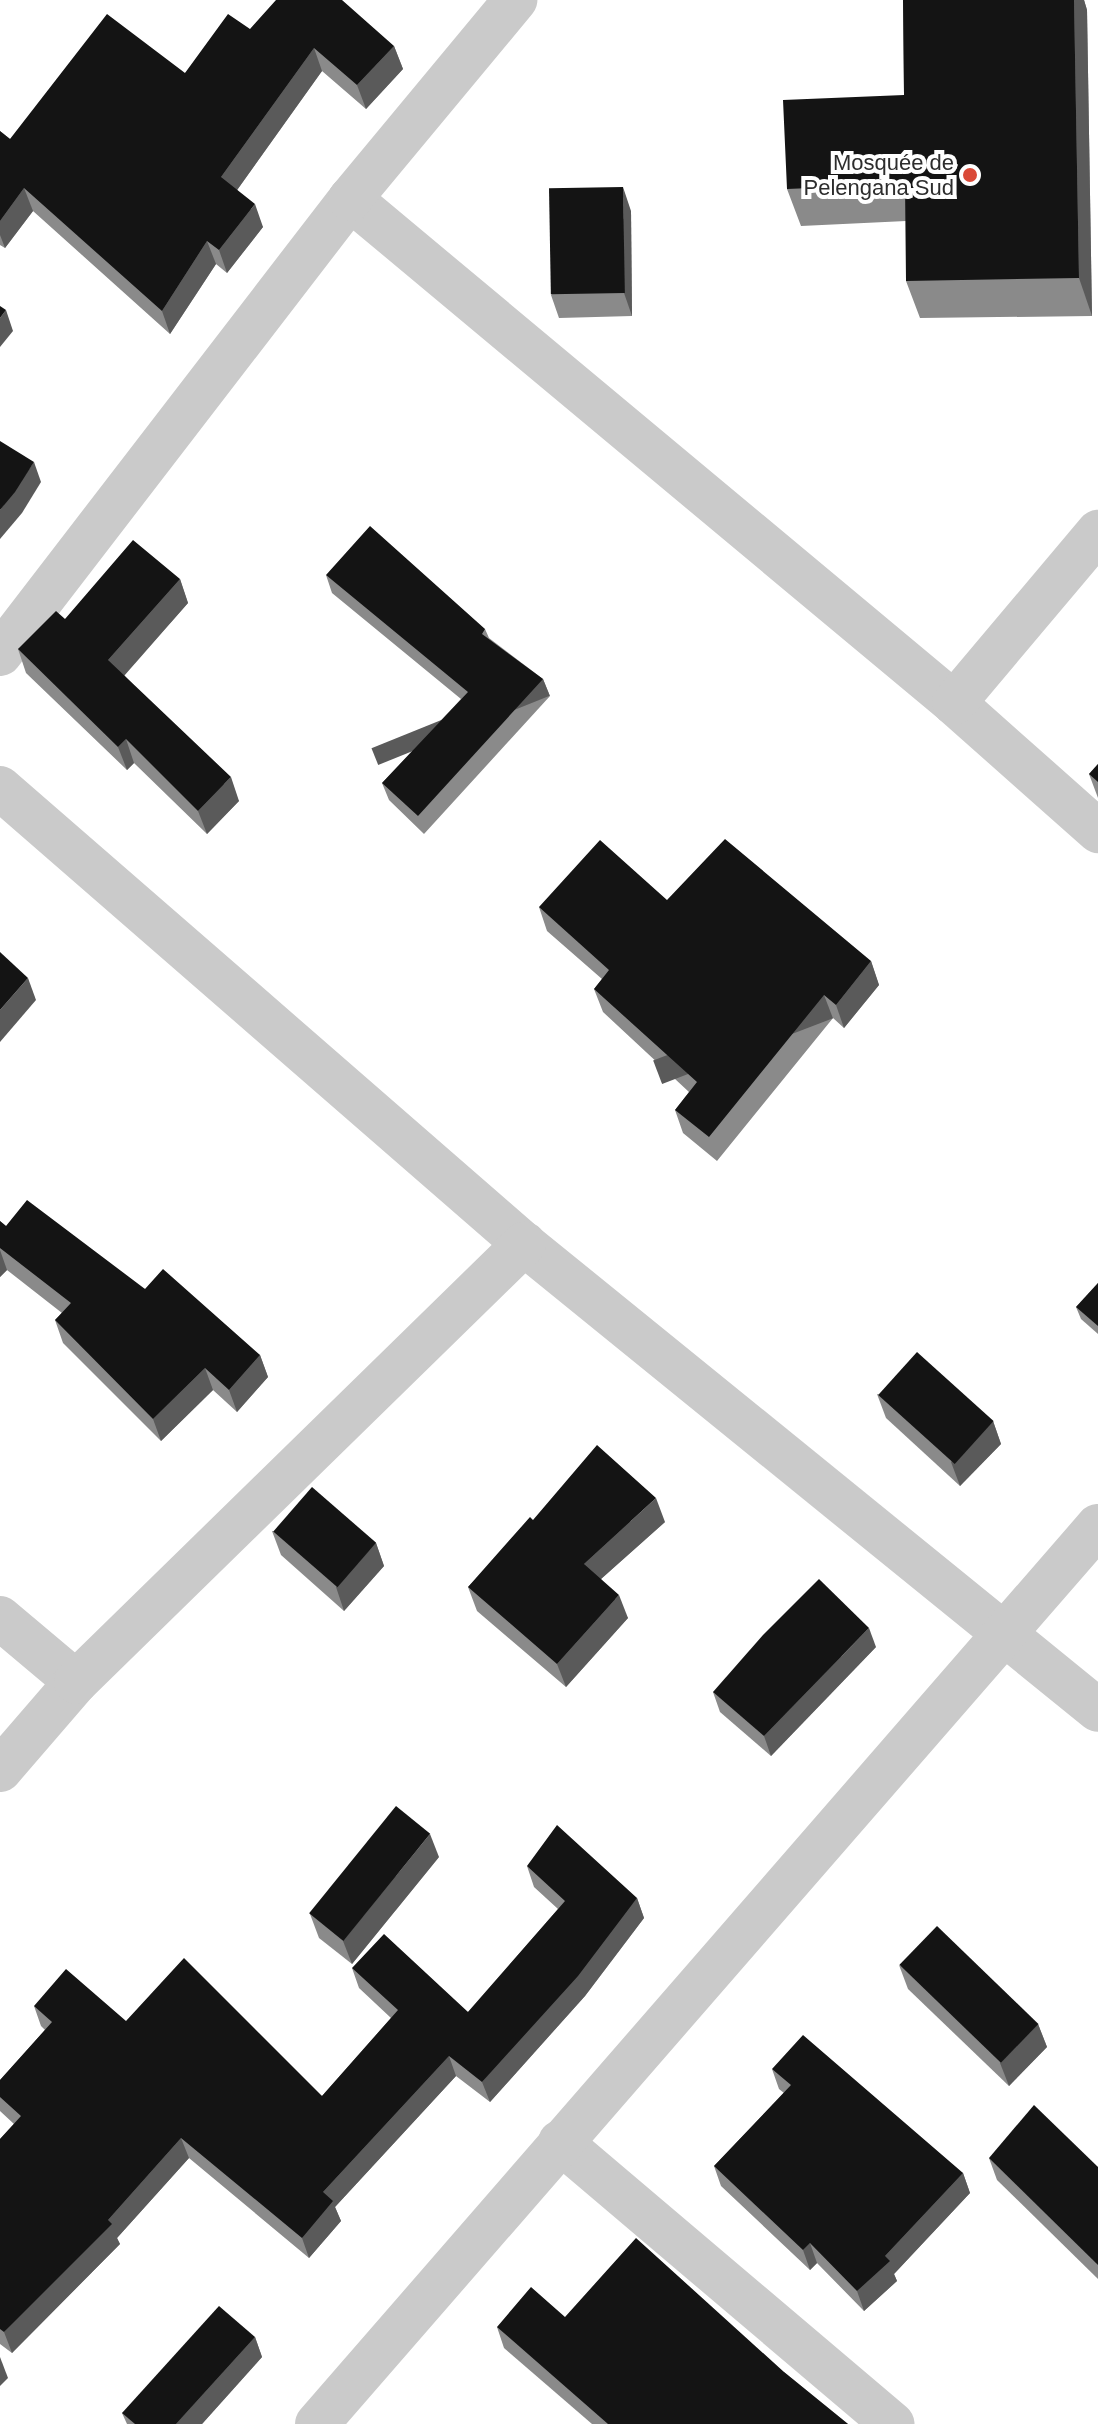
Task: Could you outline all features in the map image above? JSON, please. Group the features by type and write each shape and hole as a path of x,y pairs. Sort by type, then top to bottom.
{"street":[{"path":"0,654 350,199 515,0"},
{"path":"350,199 954,703 1098,831"},
{"path":"954,703 1098,532"},
{"path":"0,788 524,1244 1008,1633 1098,1710"},
{"path":"0,1770 76,1682 524,1244"},
{"path":"317,2424 1098,1526"},
{"path":"0,1618 76,1682"},
{"path":"560,2142 892,2424"}],"building":[{"path":"276,0 342,0 394,46 357,85 314,48 221,177 255,204 219,250 207,241 162,311 24,188 0,221 0,131 10,139 107,14 185,73 228,14 250,29"},
{"path":"903,0 1074,0 1079,278 906,281 905,184 787,189 783,100 904,95"},
{"path":"623,187 625,293 551,294 549,188"},
{"path":"0,441 34,462 0,510"},
{"path":"370,526 485,629 482,634 543,679 418,816 382,783 468,692 326,575"},
{"path":"133,540 180,579 108,660 231,777 198,811 126,739 118,747 18,649 56,611 65,619"},
{"path":"1098,764 1098,782 1089,774"},
{"path":"725,839 871,961 836,1005 824,995 709,1137 675,1110 697,1082 594,989 609,970 539,907 600,840 667,900"},
{"path":"0,952 28,978 0,1010"},
{"path":"27,1200 145,1289 163,1269 260,1355 229,1390 205,1368 153,1419 55,1320 71,1303 0,1248 0,1221 6,1226"},
{"path":"1098,1283 1098,1326 1076,1307"},
{"path":"917,1352 994,1421 955,1464 878,1395"},
{"path":"597,1445 656,1498 584,1564 619,1595 557,1664 468,1587 530,1517 533,1520"},
{"path":"312,1487 376,1543 337,1587 273,1532"},
{"path":"819,1579 869,1628 764,1736 713,1692 763,1635"},
{"path":"396,1806 430,1834 343,1941 309,1913"},
{"path":"557,1825 637,1898 578,1976 482,2082 449,2056 323,2192 333,2201 302,2238 181,2138 108,2220 112,2224 4,2332 0,2329 0,2139 21,2116 0,2097 0,2080 52,2022 34,2006 66,1969 126,2021 184,1958 322,2096 398,2010 352,1968 384,1934 468,2012 565,1901 527,1866"},
{"path":"937,1926 1038,2024 1001,2063 899,1965"},
{"path":"803,2035 963,2173 885,2256 890,2261 857,2291 810,2243 803,2250 714,2166 791,2085 772,2069"},
{"path":"1034,2105 1098,2167 1098,2265 989,2158"},
{"path":"636,2238 784,2372 848,2424 608,2424 497,2327 531,2287 565,2317"},
{"path":"219,2306 255,2337 176,2424 135,2424 122,2413"}],"place":[{"name":"Mosquée de Pelengana Sud","path":"970,175"}]}
